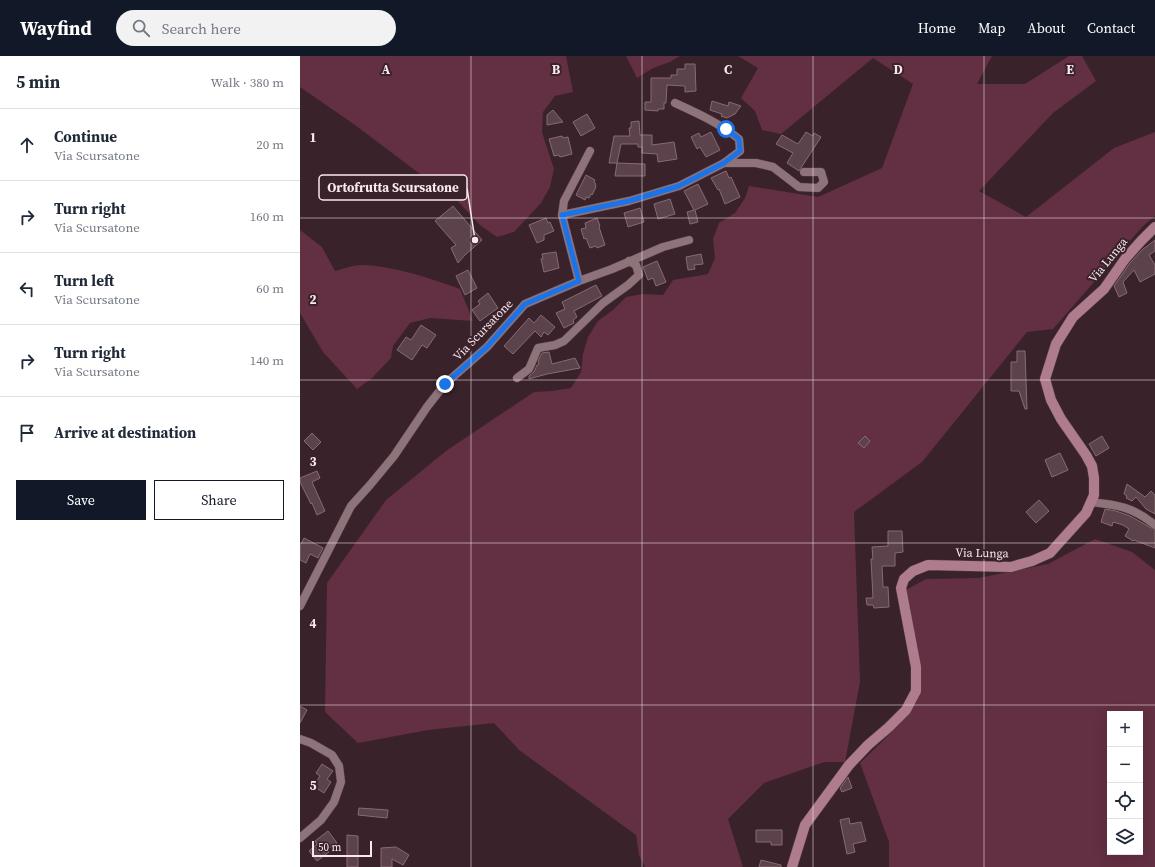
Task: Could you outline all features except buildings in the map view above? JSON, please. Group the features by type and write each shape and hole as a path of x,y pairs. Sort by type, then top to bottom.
{"street":[{"path":"562,215 629,201 679,186 724,163 740,151 739,139 726,129 693,111 674,103"},
{"path":"579,281 562,215 564,201 590,151"},
{"path":"724,163 756,163 773,167 799,187 818,188 824,182 821,172 804,172"},
{"name":"Via Lunga","path":"792,867 805,825 849,765 906,710 916,691 916,667 902,588 904,579 913,571 928,565 1011,567 1032,561 1050,553 1086,514 1094,495 1092,466 1080,444 1061,420 1051,400 1045,379 1056,344 1074,317 1104,289 1125,259 1155,227"},
{"name":"Via Scursatone","path":"300,606 351,506 370,486 394,456 427,407 445,384 487,347 525,304 663,247 689,240"},
{"path":"517,378 528,369 538,348 555,345 564,341 603,303 639,275 636,265 629,262"},
{"path":"1091,502 1114,504 1134,511 1147,518 1155,526"},
{"path":"300,739 311,743 332,755 339,766 341,782 334,802 321,820 300,838"}],"shaded area":[{"path":"300,56 566,56 573,92 555,96 543,112 542,132 554,169 550,187 541,203 514,232 497,237 480,225 438,180 420,174 355,125 300,87"},
{"path":"626,56 680,56 670,62 653,68 637,78"},
{"path":"738,56 992,56 977,84 1025,84 1069,56 1082,56 1096,81 1053,113 979,191 1026,217 1114,148 1155,132 1155,216 1143,226 1053,329 1027,332 922,462 854,512 860,682 845,762 824,762 764,783 728,819 743,867 645,867 639,855 636,835 519,750 494,723 428,730 358,743 325,712 327,583 386,500 446,451 534,392 571,388 581,372 583,354 588,337 598,321 613,310 626,297 643,294 663,295 673,280 708,274 715,258 713,239 719,223 735,213 745,198 749,186 818,197 882,168 913,84 873,58 781,134 762,130 755,111 741,98 758,68"},
{"path":"300,230 322,247 335,271 359,265 374,266 399,270 460,289 473,321 430,318 410,323 393,346 391,358 372,378 357,389 323,352 300,313"},
{"path":"1095,539 1132,552 1155,570 1155,867 889,867 889,842 860,763 900,724 908,710 917,687 904,591 926,579 979,578 1048,564"}],"place":[{"name":"Ortofrutta Scursatone","path":"475,240"}],"route":[{"path":"445,384 487,347 525,304 579,281 562,215 629,201 679,186 724,163 740,151 739,139 726,129"}]}
